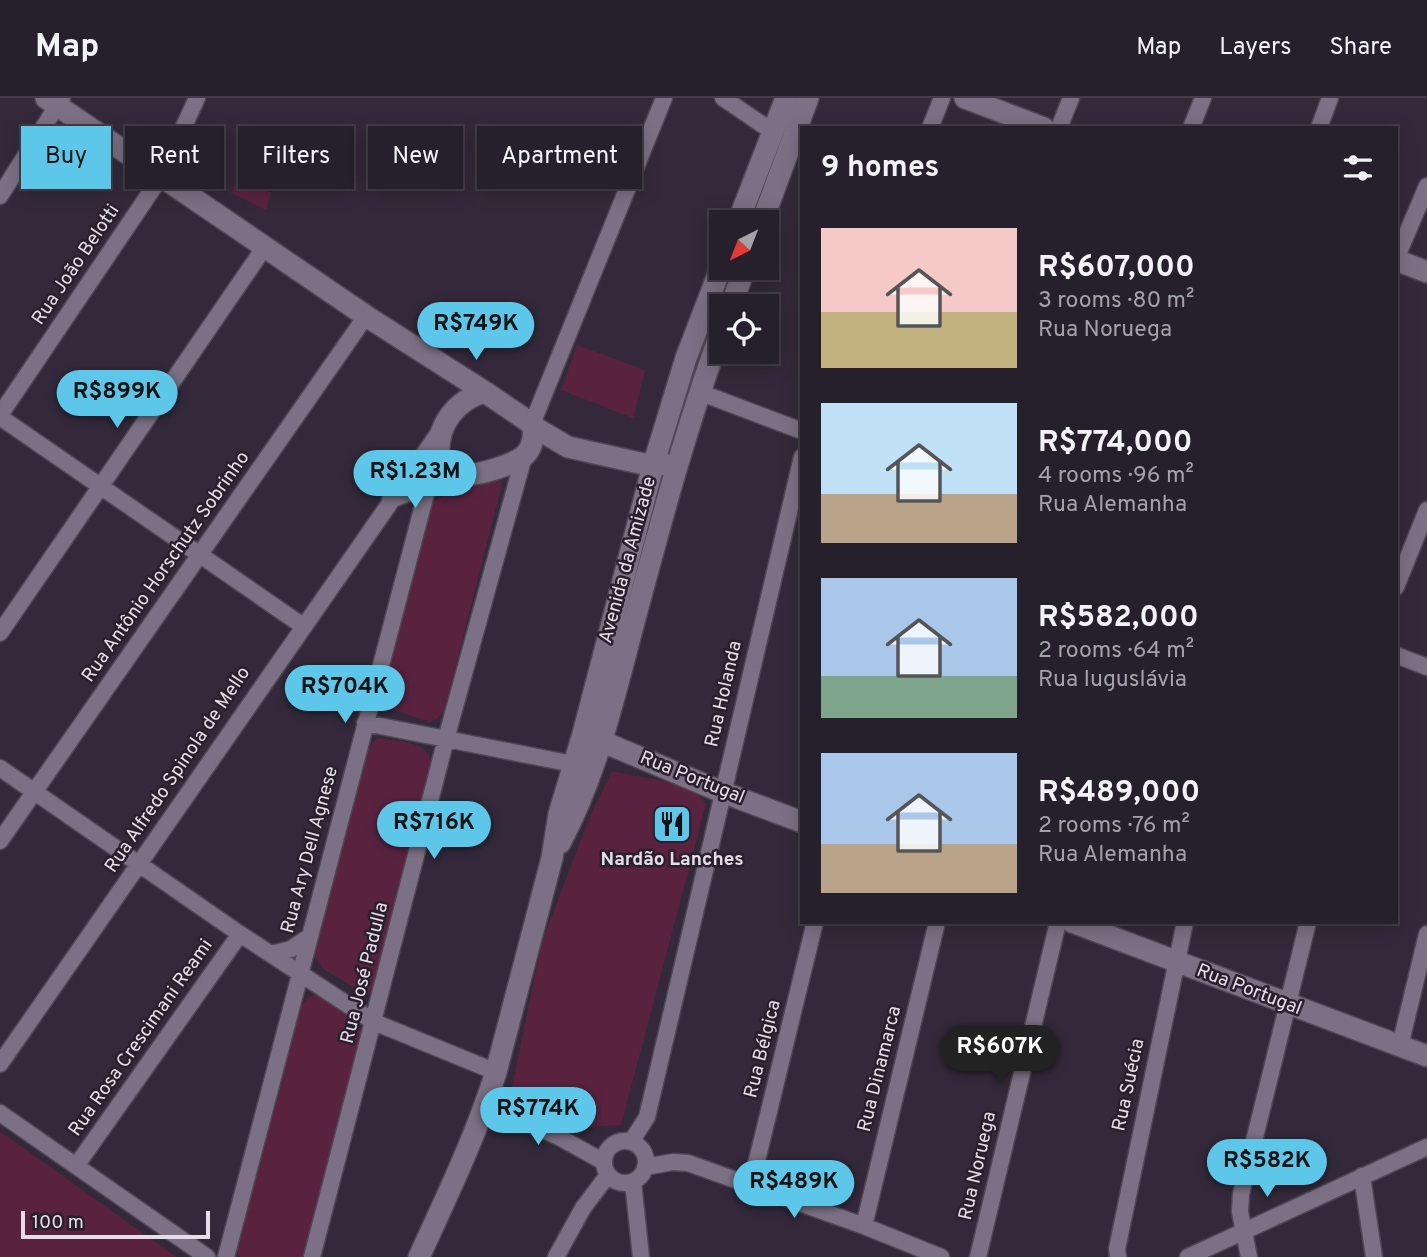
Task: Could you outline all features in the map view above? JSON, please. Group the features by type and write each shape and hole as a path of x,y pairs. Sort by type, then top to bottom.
{"main road":[{"path":"743,210 786,98"},
{"path":"766,210 808,98"},
{"path":"965,98 1039,126"},
{"path":"55,101 125,152"},
{"path":"178,189 568,447 653,466 678,463"},
{"path":"1398,261 1427,272"},
{"name":"Avenida da Amizade","path":"593,737 653,466 686,358 716,280"},
{"path":"686,358 687,384 699,392"},
{"name":"Avenida da Amizade","path":"419,1257 486,1104 552,858 559,814 583,766 593,737 709,364"},
{"path":"445,368 454,384 456,407"},
{"path":"485,392 466,399 456,407 442,429 439,454 444,463 459,475 477,474 515,461 526,454 568,447"},
{"path":"526,454 532,442 533,425"},
{"name":"Rua Portugal","path":"593,737 722,792 800,821"},
{"name":"Rua Portugal","path":"1077,924 1427,1056"}],"street":[{"name":"Rua João Belotti","path":"184,126 197,98"},
{"path":"533,425 664,98"},
{"path":"723,98 773,132"},
{"path":"931,126 942,98"},
{"path":"1060,126 1071,98"},
{"path":"1192,126 1203,98"},
{"path":"1320,126 1330,98"},
{"path":"0,196 55,101"},
{"path":"1398,255 1427,186"},
{"name":"Rua João Belotti","path":"0,416 152,189"},
{"path":"0,632 264,248"},
{"name":"Rua Antônio Horschutz Sobrinho","path":"0,841 366,316"},
{"path":"699,392 800,430"},
{"path":"0,416 303,626"},
{"name":"Rua Alfredo Spinola de Mello","path":"0,1064 390,500 442,429"},
{"name":"Rua Ary Dell Agnese","path":"226,1257 365,723 428,486 439,454"},
{"name":"Rua José Padulla","path":"312,1257 446,739 526,454"},
{"name":"Rua Holanda","path":"631,1142 647,1117 800,465"},
{"path":"390,500 459,475"},
{"path":"1398,582 1427,510"},
{"path":"1398,655 1427,667"},
{"path":"365,723 583,766"},
{"path":"0,768 240,934 374,1021 496,1072"},
{"name":"Rua Bélgica","path":"751,1185 815,924"},
{"name":"Rua Dinamarca","path":"864,1226 937,924"},
{"name":"Rua Noruega","path":"978,1257 1058,924"},
{"name":"Rua Suécia","path":"1118,1257 1117,1249 1185,924"},
{"path":"1249,1257 1240,1212 1241,1194 1308,924"},
{"name":"Rua Rosa Crescimani Reami","path":"76,1166 240,934"},
{"path":"1400,1046 1427,934"},
{"path":"271,954 291,949 309,937"},
{"path":"486,1104 559,1137 606,1169 619,1182 633,1182 643,1173 646,1161 642,1149 631,1142 616,1143 609,1147 606,1169 556,1257"},
{"path":"0,1113 207,1257"},
{"path":"1188,1257 1427,1147"},
{"path":"645,1167 688,1163 864,1226 941,1257"},
{"path":"1362,1176 1374,1257"},
{"path":"633,1182 641,1257"}],"shaded area":[{"path":"238,177 238,189 263,189 271,193 266,210 231,193"},
{"path":"577,345 645,370 633,418 561,390"},
{"path":"492,476 502,484 444,711 430,722 393,710 384,702 381,689 428,509 436,499"},
{"path":"378,738 418,746 429,755 431,763 374,988 370,993 364,994 322,968 313,952 369,746"},
{"path":"612,771 692,787 706,804 621,1125 584,1127 510,1097 542,942 589,819"},
{"path":"318,995 358,1023 362,1035 303,1257 239,1257 237,1251 302,1004 309,997"},
{"path":"0,1131 176,1257 0,1257"}],"place":[{"name":"Nardão Lanches","path":"672,824"}]}
